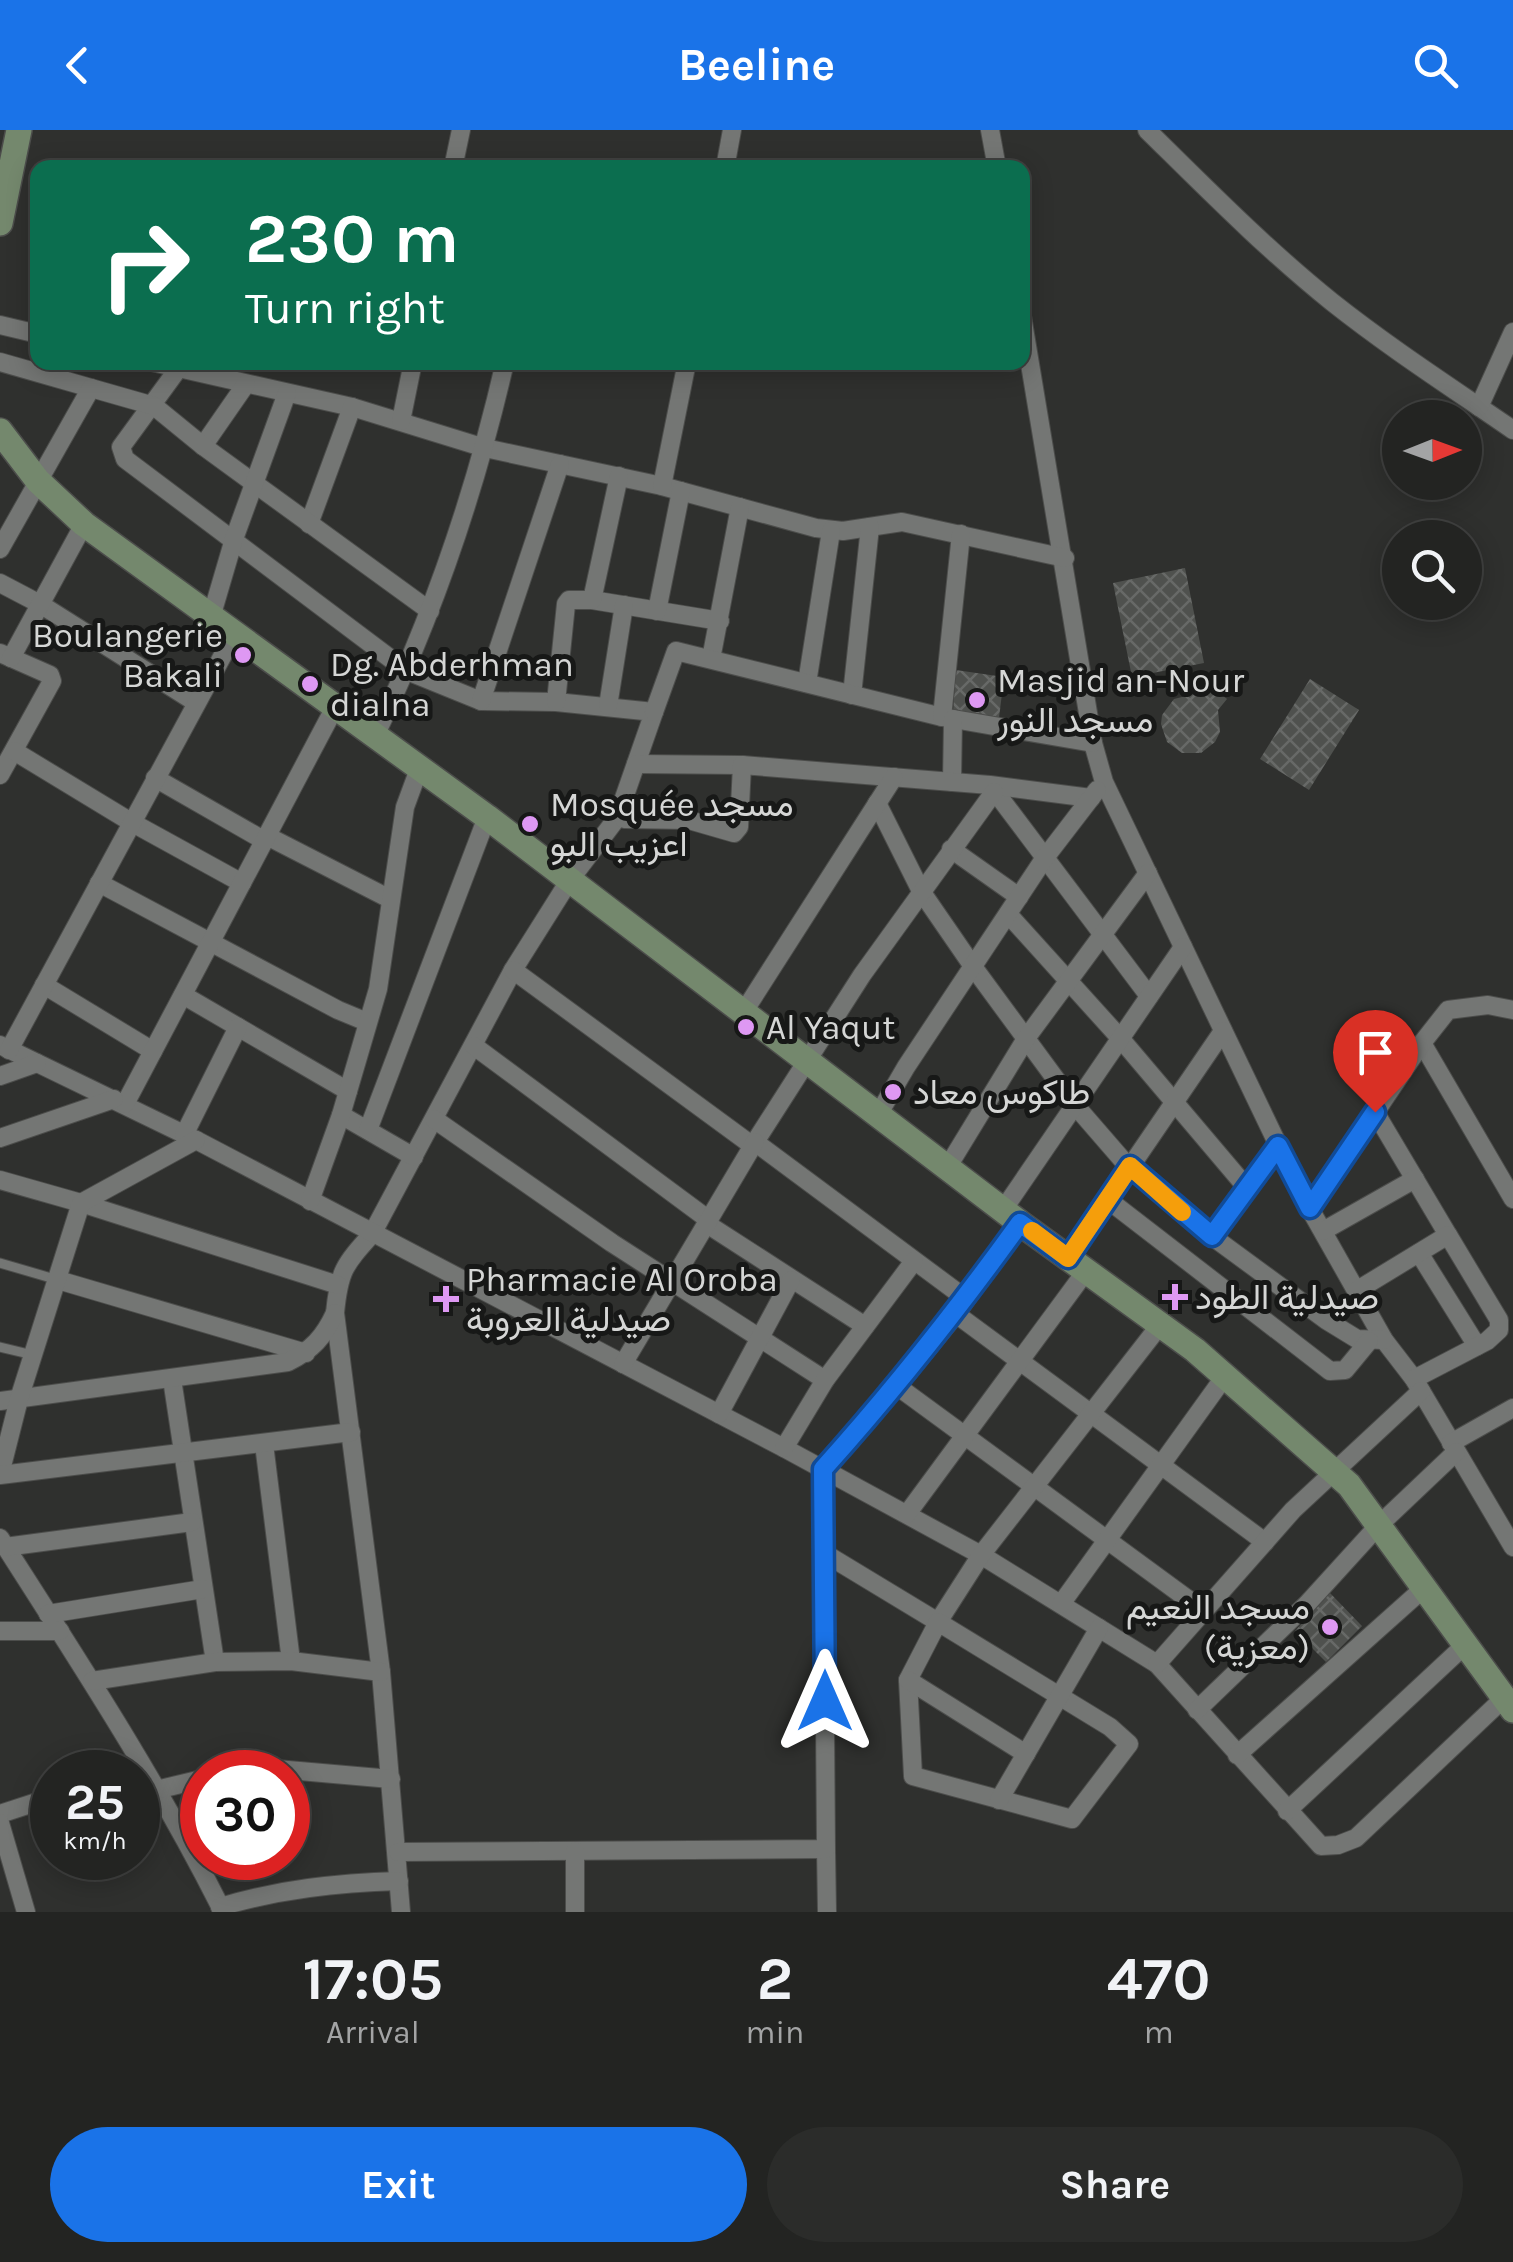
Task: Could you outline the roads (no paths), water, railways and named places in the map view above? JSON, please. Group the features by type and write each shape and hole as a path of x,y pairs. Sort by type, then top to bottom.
{"main road":[{"path":"0,223 19,130"},
{"path":"0,431 38,481 84,524 487,817 1226,1376 1334,1470 1508,1705"}],"street":[{"path":"454,160 461,130"},
{"path":"726,160 732,130"},
{"path":"990,130 996,160"},
{"path":"1147,130 1253,235 1330,300 1469,400"},
{"path":"0,325 30,332"},
{"path":"1482,400 1513,332"},
{"path":"0,362 154,406 430,611"},
{"path":"1030,362 1093,744 1104,782 1278,1146 1356,1290 1376,1340 1417,1385 1453,1447 1507,1524 1513,1547"},
{"path":"177,370 121,447 124,460 407,670 481,701 556,702 654,712"},
{"path":"183,370 352,407 485,448 672,488 831,530 902,522 1064,558"},
{"path":"401,421 411,370"},
{"path":"375,736 407,670 452,556 485,448 503,370"},
{"path":"657,611 686,370"},
{"path":"203,446 246,384"},
{"path":"0,549 91,388"},
{"path":"212,614 253,482 287,393"},
{"path":"309,524 352,407"},
{"path":"1482,409 1513,430"},
{"path":"481,701 560,464"},
{"path":"592,600 620,476"},
{"path":"711,659 740,507"},
{"path":"0,775 52,681 50,676 6,655 40,604 84,524"},
{"path":"852,695 870,527"},
{"path":"806,683 831,530"},
{"path":"952,782 948,718 961,534"},
{"path":"0,584 40,604 195,702"},
{"path":"556,702 569,600 592,600 720,621"},
{"path":"608,706 624,606"},
{"path":"401,1912 382,1672 336,1313 338,1285 345,1265 372,1234 513,970 569,880 617,818 676,651 684,615"},
{"path":"236,631 44,986 5,1048 120,1101 981,1555 1156,1664 1321,1846 1348,1842 1508,1705"},
{"path":"676,651 948,718 1093,744"},
{"path":"0,1138 120,1101 153,1051 335,707"},
{"path":"14,751 242,883"},
{"path":"636,764 742,765 1092,798"},
{"path":"624,819 689,820 734,833 739,827 742,765"},
{"path":"310,1201 341,1115 378,989 406,808 419,768"},
{"path":"743,1012 894,777"},
{"path":"155,778 266,839 390,899"},
{"path":"878,1115 906,1066 1044,859 1104,782"},
{"path":"622,1364 806,1061 992,788"},
{"path":"992,788 1149,996"},
{"path":"877,803 922,891 974,968 1074,1104 1130,1166 1212,1236 1326,1320 1357,1339 1376,1340"},
{"path":"368,1130 487,817"},
{"path":"952,850 1019,897"},
{"path":"947,1168 1026,1037 1148,873"},
{"path":"98,882 338,1010 368,1022"},
{"path":"1008,914 1247,1188"},
{"path":"827,1912 823,1469 898,1386 960,1306 1074,1104 1183,947"},
{"path":"513,970 914,1261 1020,1360 1264,1542"},
{"path":"44,986 153,1051"},
{"path":"183,995 348,1091"},
{"path":"1310,1208 1448,1010 1488,1006 1513,1010"},
{"path":"238,1027 190,1138 81,1203 33,1355 10,1400 0,1475 351,1432"},
{"path":"907,1514 1020,1360 1077,1264 1108,1200 1223,1031"},
{"path":"1422,1043 1513,1199"},
{"path":"474,1046 708,1222 865,1326"},
{"path":"0,1076 37,1062"},
{"path":"1156,1664 1264,1542 1417,1385 1497,1334 1499,1320 1375,1112"},
{"path":"341,1115 414,1157"},
{"path":"434,1119 672,1282 825,1380"},
{"path":"1212,1236 1278,1146"},
{"path":"1322,1231 1415,1179"},
{"path":"0,1180 338,1285"},
{"path":"1108,1200 1330,1372 1345,1370 1376,1340"},
{"path":"1356,1290 1448,1235"},
{"path":"1419,1252 1477,1346"},
{"path":"784,1448 825,1380 914,1261"},
{"path":"58,1280 306,1353"},
{"path":"720,1414 791,1280"},
{"path":"10,1400 288,1362 306,1353 324,1336 336,1313"},
{"path":"824,1553 938,1622 1060,1696 1110,1727 1129,1744 1072,1820 914,1776 908,1680 938,1622 981,1555 1160,1325"},
{"path":"1061,1604 1226,1376"},
{"path":"172,1379 215,1662"},
{"path":"898,1386 1204,1611"},
{"path":"1197,1710 1308,1604 1453,1447 1513,1408"},
{"path":"264,1444 290,1660"},
{"path":"126,1750 92,1681 3,1542 192,1522"},
{"path":"1238,1756 1424,1588"},
{"path":"48,1614 203,1589"},
{"path":"999,1800 1100,1628"},
{"path":"0,1631 60,1632"},
{"path":"1287,1811 1465,1645"},
{"path":"92,1681 215,1662 290,1660 382,1672"},
{"path":"908,1680 1026,1754"},
{"path":"310,1772 391,1779"},
{"path":"160,1797 222,1910 260,1895 342,1883 400,1881"},
{"path":"0,1814 30,1804"},
{"path":"0,1823 26,1912"},
{"path":"398,1852 826,1849"},
{"path":"575,1851 575,1912"}],"lane":[{"path":"0,1263 58,1280"},
{"path":"0,1346 33,1355"}],"place":[{"name":"Boulangerie Bakali","path":"243,655"},
{"name":"Dg. Abderhman dialna","path":"310,684"},
{"name":"Masjid an-Nour مسجد النور","path":"977,700"},
{"name":"Mosquée مسجد اعزيب البو","path":"530,824"},
{"name":"Al Yaqut","path":"746,1027"},
{"name":"طاكوس معاد","path":"893,1092"},
{"name":"صيدلية الطود","path":"1175,1297"},
{"name":"Pharmacie Al Oroba صيدلية العروبة","path":"446,1299"},
{"name":"مسجد النعيم (معزية)","path":"1330,1627"}]}
